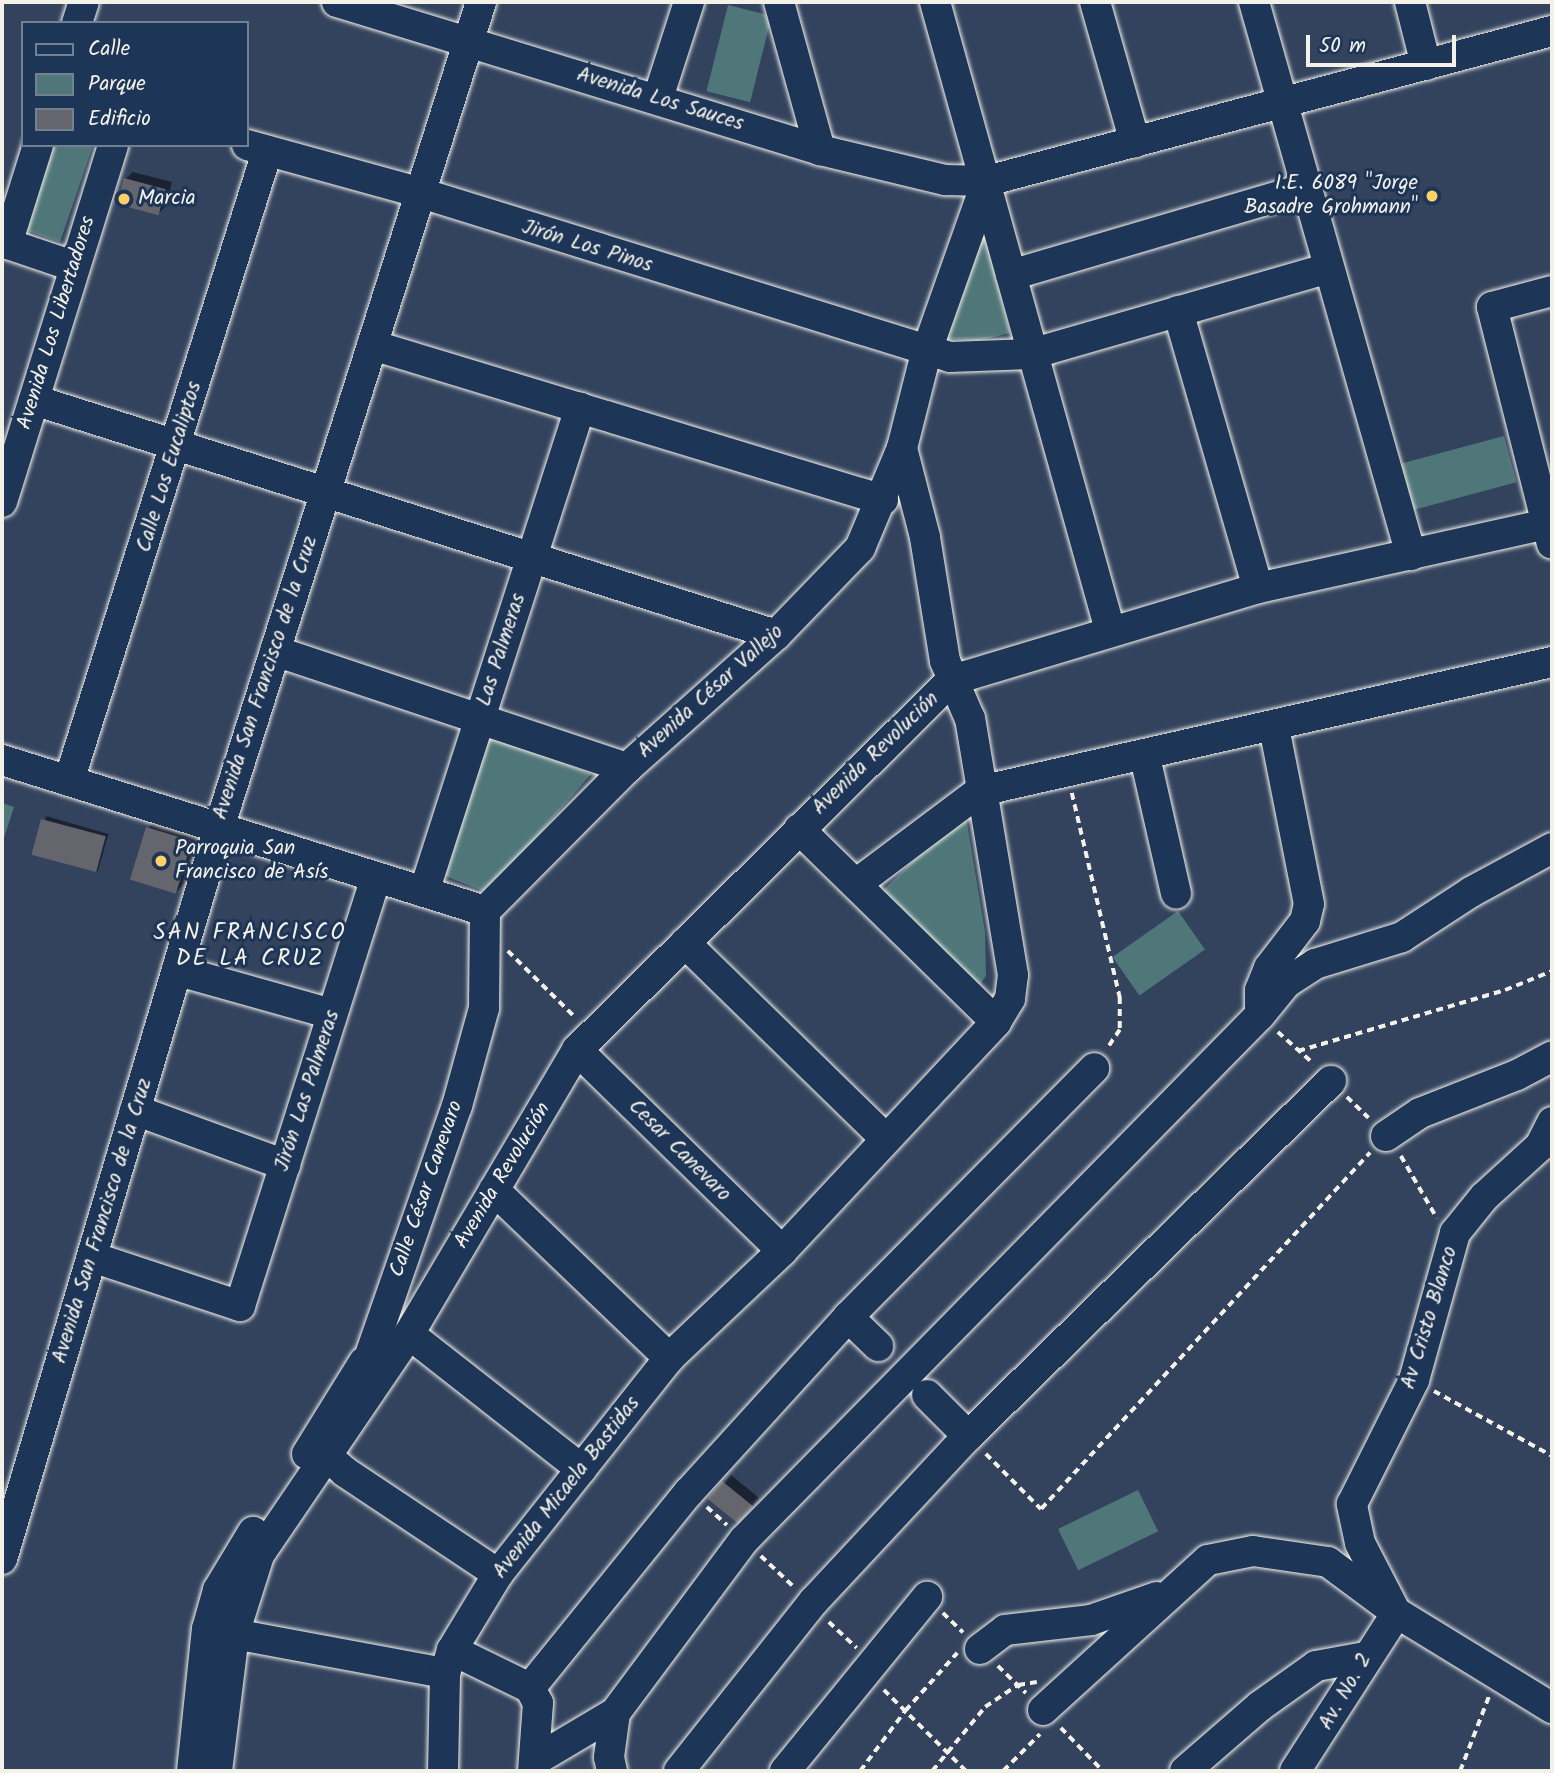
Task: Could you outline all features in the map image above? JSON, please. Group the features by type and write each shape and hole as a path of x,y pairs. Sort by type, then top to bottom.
{"street":[{"path":"78,21 84,2"},
{"name":"Avenida Los Sauces","path":"337,2 468,44 658,98 820,150 945,180 987,181 1552,31"},
{"name":"Avenida San Francisco de la Cruz","path":"2,1559 179,971 219,828 481,2"},
{"path":"658,98 689,2"},
{"path":"779,2 820,150"},
{"path":"935,2 1110,630"},
{"path":"1095,2 1135,142"},
{"path":"1254,2 1326,269 1410,555"},
{"path":"1410,2 1426,65"},
{"path":"37,147 4,243 73,266"},
{"name":"Avenida Los Libertadores","path":"2,502 73,266 112,147"},
{"name":"Jirón Los Pinos","path":"257,148 421,193 926,353 982,358 1031,354 1326,269"},
{"name":"Calle Los Eucaliptos","path":"69,781 177,446 257,148"},
{"name":"Avenida César Vallejo","path":"483,918 627,768 776,635 860,548 883,500 902,448 926,353 987,181"},
{"path":"1011,275 1304,189"},
{"path":"952,680 1110,630 1258,588 1410,555 1551,531 1492,307 1552,291"},
{"path":"1178,311 1258,588"},
{"path":"372,345 883,500"},
{"path":"34,400 533,555 776,635"},
{"name":"Las Palmeras","path":"425,892 580,408"},
{"name":"Avenida Micaela Bastidas","path":"443,1771 449,1661 498,1574 669,1358 782,1251 996,1022 1010,999 1013,975 970,719 952,680 902,448"},
{"path":"275,651 627,768"},
{"path":"856,884 980,791 1145,757 1552,662"},
{"name":"Avenida Revolución","path":"217,1771 234,1634 247,1583 259,1555 329,1458 395,1333 494,1190 585,1042 952,680"},
{"path":"1260,1015 1260,990 1269,968 1304,921 1309,904 1274,727"},
{"path":"1145,757 1176,894"},
{"path":"2,760 425,892 483,918"},
{"path":"799,829 996,1022"},
{"path":"533,1766 614,1713 744,1540 1260,1015 1300,971 1402,937 1471,892 1552,848"},
{"name":"Jirón Las Palmeras","path":"92,1257 240,1306 376,877"},
{"name":"Calle César Canevaro","path":"395,1333 484,1008 483,918"},
{"path":"685,943 886,1139"},
{"path":"179,971 332,1014"},
{"name":"Cesar Canevaro","path":"585,1042 782,1251"},
{"path":"1386,1136 1420,1113 1517,1075 1552,1056"},
{"path":"530,1688 689,1492 848,1317 1094,1068"},
{"path":"679,1771 811,1604 968,1436 1331,1081"},
{"path":"135,1110 285,1165"},
{"name":"Av Cristo Blanco","path":"1397,1613 1360,1542 1352,1504 1414,1380 1455,1233 1484,1197 1540,1146 1552,1122"},
{"path":"494,1190 669,1358"},
{"path":"848,1317 878,1346"},
{"path":"192,1771 199,1681 218,1590 395,1333 582,1469"},
{"path":"928,1395 968,1436"},
{"path":"329,1458 498,1574"},
{"path":"1048,1715 1066,1688 1208,1560 1253,1551 1288,1554 1328,1562 1397,1613 1499,1672 1552,1708"},
{"path":"975,1644 1005,1630 1091,1620 1171,1592"},
{"path":"785,1771 926,1597"},
{"name":"Av. No. 2","path":"1295,1771 1312,1751 1365,1657 1397,1613"},
{"path":"234,1634 449,1661 530,1688 538,1703 533,1766"},
{"path":"1185,1771 1260,1706 1316,1666 1365,1657"},
{"path":"612,1771 609,1740 614,1713"}],"path":[{"path":"1067,773 1120,997 1120,1030 1094,1068"},
{"path":"483,918 585,1042"},
{"path":"1298,1051 1505,990 1552,971"},
{"path":"1260,1015 1386,1136 1410,1169 1430,1212 1455,1233"},
{"path":"968,1436 1041,1509 1386,1136"},
{"path":"1414,1380 1552,1456"},
{"path":"689,1492 744,1540 871,1662 873,1680 966,1771"},
{"path":"926,1597 1103,1771"},
{"path":"860,1771 905,1711 975,1644"},
{"path":"1460,1771 1499,1672"},
{"path":"932,1771 985,1707 1018,1685 1042,1681 1066,1688"},
{"path":"1003,1771 1048,1715"}],"green space":[{"path":"728,5 772,16 750,102 706,91"},
{"path":"51,147 92,147 60,242 23,229"},
{"path":"980,232 987,242 1010,333 981,340 939,339"},
{"path":"1504,436 1516,482 1409,511 1397,465"},
{"path":"488,734 591,774 488,893 443,875"},
{"path":"2,803 14,807 2,844"},
{"path":"965,811 985,932 986,976 976,990 879,894"},
{"path":"1178,911 1205,950 1139,995 1112,957"},
{"path":"1138,1490 1158,1531 1078,1570 1058,1529"}],"building":[{"path":"124,178 166,189 159,215 117,204"},
{"path":"41,819 106,836 96,872 31,855"},
{"name":"Parroquia San Francisco de Asís","path":"146,827 192,841 176,894 130,880"},
{"path":"722,1481 753,1506 739,1524 708,1499"}],"place":[{"name":"I.E. 6089 \"Jorge Basadre Grohmann\"","path":"1432,196"},
{"name":"Marcia","path":"124,199"},
{"name":"Parroquia San Francisco de Asís","path":"161,861"}],"district":[{"name":"SAN FRANCISCO DE LA CRUZ","path":"250,946"}]}
